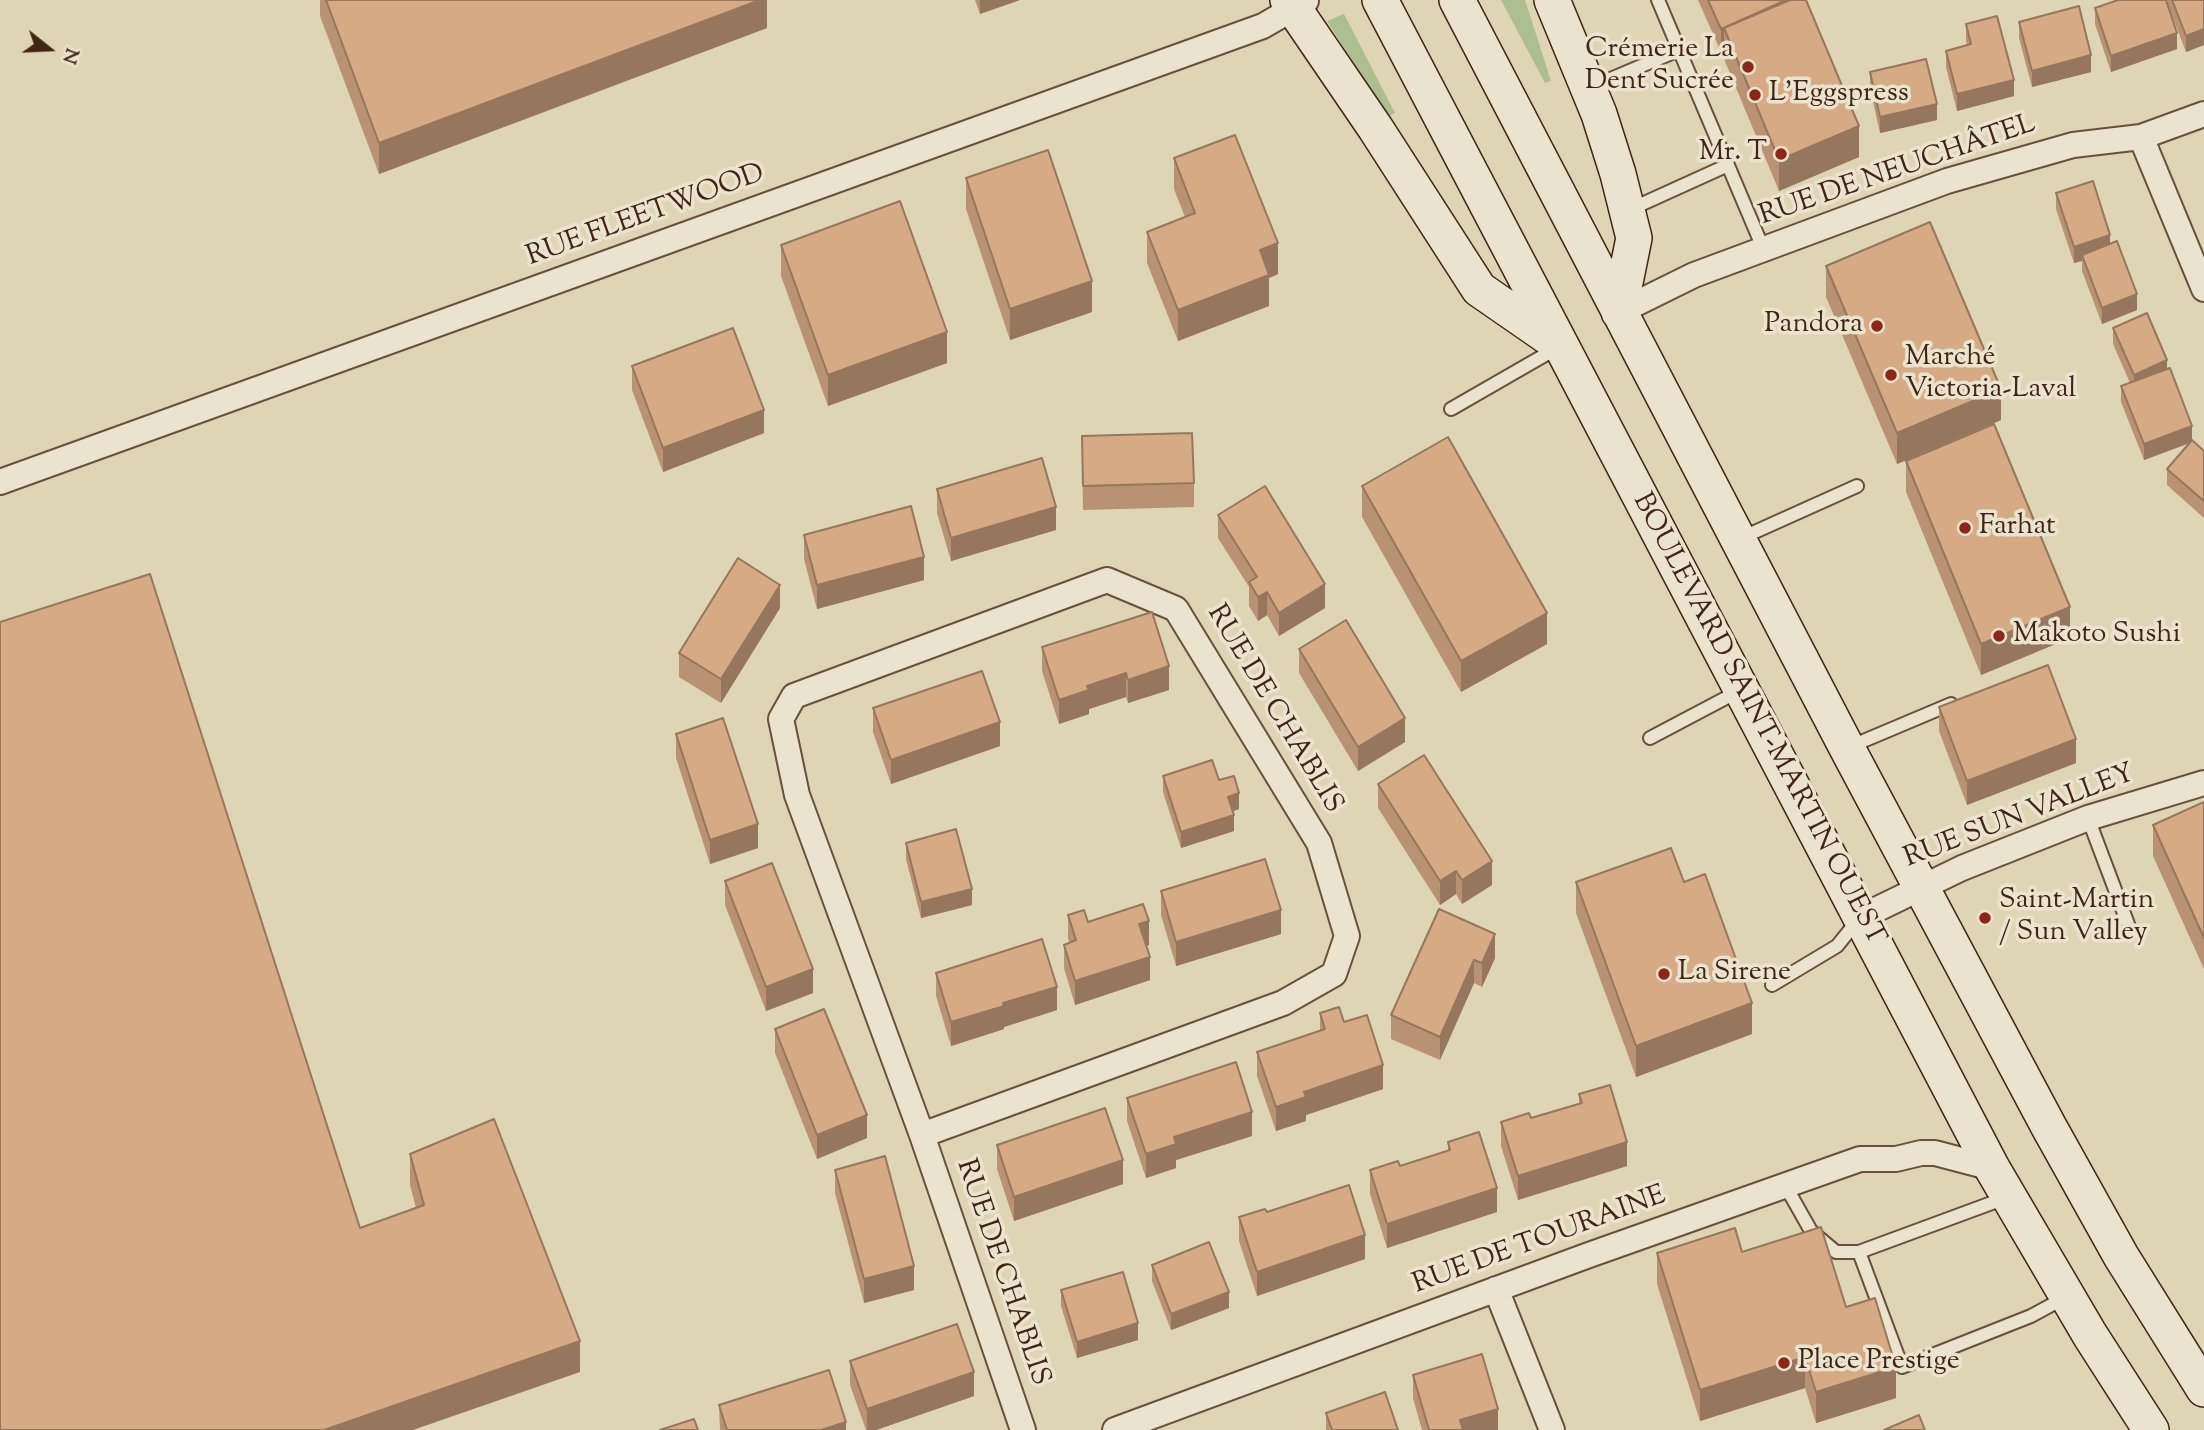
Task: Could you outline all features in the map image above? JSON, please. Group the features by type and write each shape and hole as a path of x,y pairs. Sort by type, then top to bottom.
{"main road":[{"name":"BOULEVARD SAINT-MARTIN OUEST","path":"1380,0 2000,1182 2067,1297 2151,1430"},
{"path":"1457,0 1847,748 2091,1205 2204,1389"},
{"path":"1552,0 1589,88 1613,156 1634,238 1619,312"},
{"path":"1297,3 1479,289 1561,346"}],"street":[{"name":"RUE FLEETWOOD","path":"0,482 1263,26 1297,3"},
{"name":"RUE DE NEUCHÂTEL","path":"1619,312 1665,287 1947,181 2073,145 2141,137 2204,114"},
{"path":"2141,137 2204,289"},
{"name":"RUE DE CHABLIS","path":"922,1135 1283,1003 1334,974 1347,936 1319,843 1177,609 1107,580 794,696 781,719 797,794 922,1135 1023,1430"},
{"name":"RUE SUN VALLEY","path":"1861,917 1962,868 2088,818 2204,783"},
{"name":"RUE DE TOURAINE","path":"1115,1430 1496,1289 1860,1159 1896,1160 1927,1153 1948,1155 2000,1182"},
{"path":"1496,1289 1552,1430"}],"lane":[{"path":"1658,0 1763,248"},
{"path":"1589,88 1679,50"},
{"path":"1627,211 1728,165"},
{"path":"1451,409 1561,346"},
{"path":"1738,539 1857,486"},
{"path":"1650,738 1740,690"},
{"path":"1847,748 1955,702"},
{"path":"2088,818 2131,932"},
{"path":"1772,985 1837,946 1861,917"},
{"path":"1785,1185 1811,1231 1822,1241 1836,1252 1859,1252 2000,1182"},
{"path":"1859,1252 1902,1367 2031,1316 2067,1297"}],"green space":[{"path":"1501,0 1525,0 1551,81 1545,83"},
{"path":"1344,14 1395,113 1388,117 1327,21"}],"building":[{"path":"326,0 760,0 379,143"},
{"path":"1708,0 1786,0 1721,29"},
{"path":"1790,0 1806,0 1859,126 1779,160 1724,28"},
{"path":"2118,0 2166,0 2177,33 2111,56 2095,8"},
{"path":"2172,0 2204,0 2204,29 2186,36"},
{"path":"2079,6 2091,55 2032,71 2019,22"},
{"path":"1997,16 2014,80 1957,94 1946,51 1971,44 1966,24"},
{"path":"1926,59 1937,104 1880,117 1870,72"},
{"path":"1235,135 1278,243 1260,250 1269,275 1178,310 1147,232 1195,213 1174,158"},
{"path":"1048,150 1092,281 1010,309 966,178"},
{"path":"2093,181 2110,235 2074,247 2056,193"},
{"path":"900,201 947,332 828,375 781,245"},
{"path":"1930,222 2001,389 1897,433 1826,266"},
{"path":"2117,241 2137,294 2102,308 2082,255"},
{"path":"2147,313 2167,360 2134,375 2113,328"},
{"path":"733,328 764,410 663,448 632,366"},
{"path":"2170,368 2192,426 2144,444 2121,386"},
{"path":"1994,424 2070,607 1981,644 1906,461"},
{"path":"1192,433 1194,483 1083,486 1082,436"},
{"path":"1448,437 1547,613 1461,661 1362,486"},
{"path":"2192,440 2204,451 2204,501 2167,469"},
{"path":"1042,458 1056,507 951,538 937,489"},
{"path":"1265,486 1325,584 1279,613 1267,592 1258,597 1249,582 1257,577 1218,515"},
{"path":"911,506 924,557 817,585 804,535"},
{"path":"738,558 780,585 721,679 679,653"},
{"path":"150,574 360,1228 424,1205 410,1154 494,1119 580,1341 324,1430 0,1430 0,622"},
{"path":"1152,612 1169,666 1128,680 1126,673 1087,686 1089,690 1059,700 1042,647"},
{"path":"1346,620 1405,718 1358,747 1299,649"},
{"path":"2048,665 2076,739 1967,781 1939,707"},
{"path":"982,671 1000,722 891,760 873,708"},
{"path":"723,718 758,824 710,840 676,734"},
{"path":"1424,755 1492,861 1462,880 1456,871 1440,881 1378,784"},
{"path":"1212,760 1219,780 1234,776 1239,793 1228,797 1234,815 1181,832 1163,776"},
{"path":"2204,802 2204,938 2153,825"},
{"path":"956,829 972,889 921,902 906,843"},
{"name":"La Sirene","path":"1671,848 1684,882 1705,874 1752,1003 1636,1046 1576,882"},
{"path":"1265,859 1281,910 1176,942 1161,891"},
{"path":"772,863 813,969 766,987 725,881"},
{"path":"1143,904 1149,921 1139,924 1150,957 1075,981 1064,945 1076,940 1068,915 1084,910 1088,922"},
{"path":"1439,909 1495,934 1482,963 1474,960 1440,1037 1391,1015"},
{"path":"1042,939 1057,987 951,1022 936,973"},
{"path":"1339,1007 1344,1022 1367,1015 1383,1065 1304,1092 1306,1097 1276,1107 1257,1052 1325,1029 1320,1013"},
{"path":"824,1009 867,1115 817,1135 775,1029"},
{"path":"1236,1062 1252,1112 1174,1137 1176,1144 1146,1154 1127,1098"},
{"path":"1610,1085 1627,1142 1518,1176 1501,1122 1529,1113 1531,1118 1582,1103 1579,1094"},
{"path":"1105,1108 1123,1160 1014,1197 997,1145"},
{"path":"1479,1132 1497,1188 1387,1224 1370,1170 1398,1161 1400,1166 1450,1150 1448,1142"},
{"path":"885,1156 914,1266 864,1279 835,1170"},
{"path":"1349,1185 1365,1235 1257,1272 1239,1217 1265,1209 1267,1212"},
{"name":"Place Prestige","path":"1821,1227 1846,1307 1875,1298 1896,1367 1816,1392 1805,1357 1700,1390 1657,1253 1735,1228 1742,1252"},
{"path":"1209,1242 1229,1292 1171,1314 1152,1265"},
{"path":"1123,1272 1138,1323 1077,1342 1061,1290"},
{"path":"957,1324 974,1372 867,1409 850,1361"},
{"path":"1482,1354 1498,1409 1460,1420 1463,1430 1429,1430 1413,1375"},
{"path":"829,1370 846,1422 821,1430 727,1430 719,1405"},
{"path":"1385,1392 1398,1430 1332,1430 1326,1413"},
{"path":"1919,1415 1925,1430 1884,1430"},
{"path":"694,1419 698,1430 660,1430"}],"place":[{"name":"Crémerie La Dent Sucrée","path":"1748,67"},
{"name":"L'Eggspress","path":"1755,95"},
{"name":"Mr. T","path":"1781,154"},
{"name":"Pandora","path":"1877,326"},
{"name":"Marché Victoria-Laval","path":"1891,375"},
{"name":"Farhat","path":"1965,528"},
{"name":"Makoto Sushi","path":"1999,636"},
{"name":"Saint-Martin / Sun Valley","path":"1985,918"},
{"name":"La Sirene","path":"1664,974"},
{"name":"Place Prestige","path":"1784,1363"}]}
